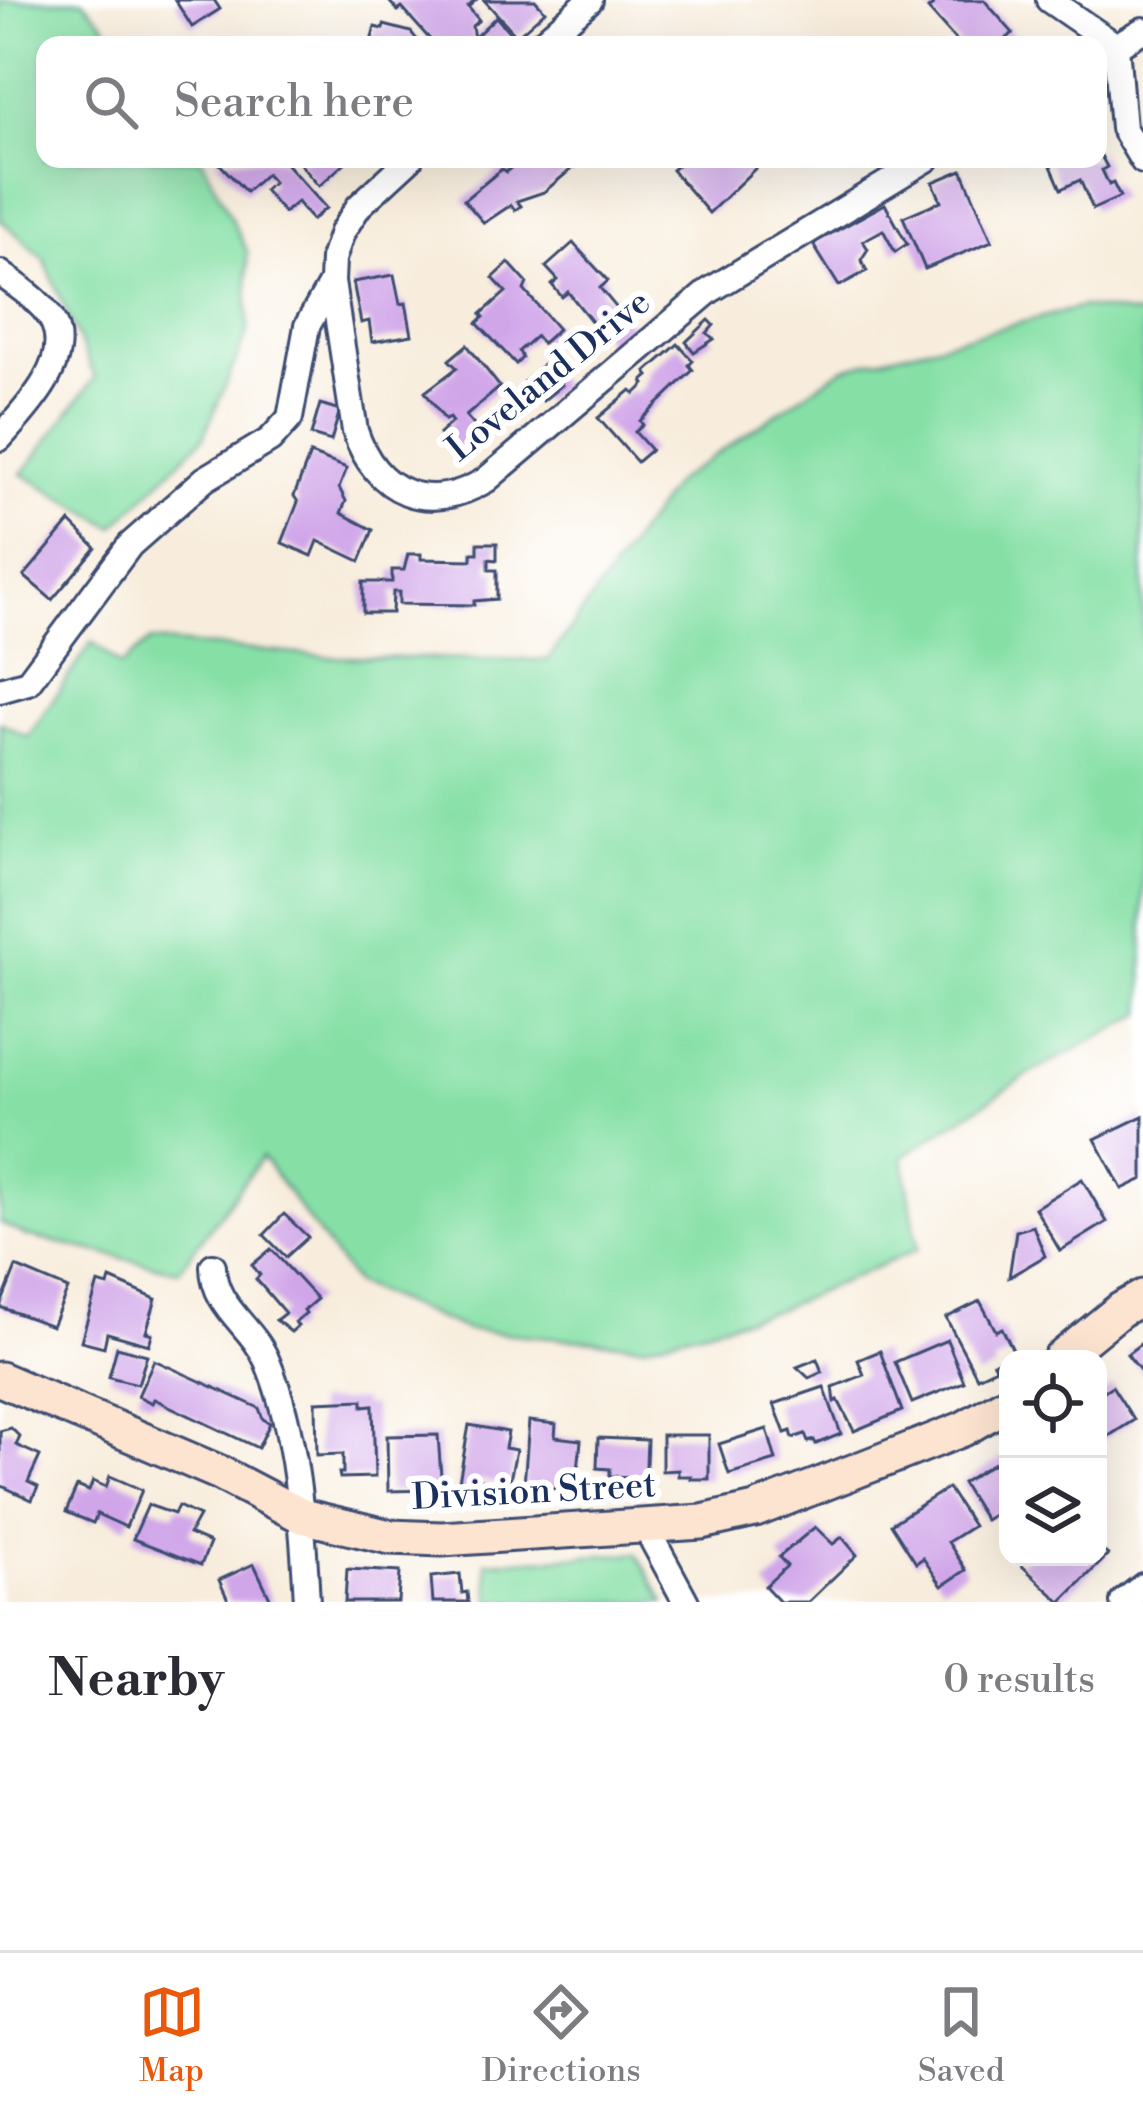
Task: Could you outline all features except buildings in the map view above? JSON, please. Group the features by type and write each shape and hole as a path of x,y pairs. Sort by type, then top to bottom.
{"street":[{"path":"549,36 590,0"},
{"path":"1049,0 1089,36"},
{"path":"1143,30 1107,52 1123,128 1143,161"},
{"path":"0,690 28,682 130,545 205,479 270,440 290,418 307,326 332,282 342,232 359,206 400,168"},
{"name":"Loveland Drive","path":"332,282 355,431 363,454 398,489 421,497 447,497 486,480 709,291 912,168"},
{"path":"0,273 29,295 54,324 56,342 54,365 0,438"},
{"path":"213,1266 213,1286 266,1357 278,1393 302,1516 307,1602"},
{"path":"1069,1350 1143,1297"},
{"name":"Division Street","path":"0,1378 218,1472 302,1516 391,1537 442,1540 646,1528 755,1510 963,1429 999,1408"},
{"path":"646,1528 686,1602"},
{"path":"1124,1602 1143,1586"}],"green space":[{"path":"0,0 83,0 115,36 36,36 36,168 206,168 247,251 248,332 203,438 114,527 22,474 95,378 44,259 0,219"},
{"path":"1082,307 1143,316 1143,1014 1036,1070 903,1156 918,1249 777,1310 643,1345 466,1330 355,1284 262,1157 178,1271 27,1236 0,1223 0,722 28,737 92,642 121,666 150,641 332,657 548,660 675,482 844,368"},
{"path":"637,1553 665,1602 491,1602 486,1562"}]}
